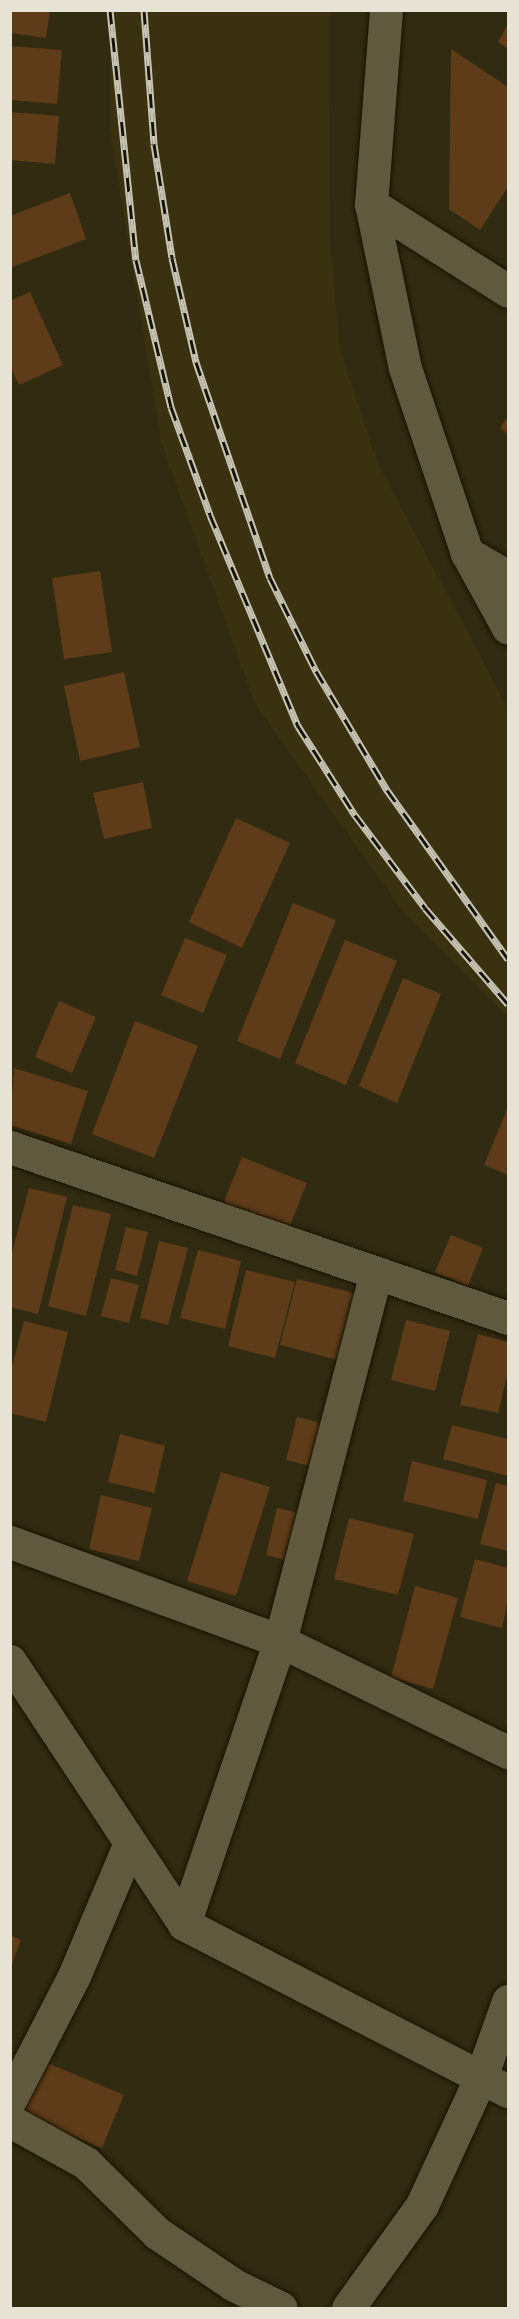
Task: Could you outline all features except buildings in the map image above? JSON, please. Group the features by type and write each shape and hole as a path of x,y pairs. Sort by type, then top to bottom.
{"street":[{"path":"386,10 371,204 405,368 467,553 508,628"},
{"path":"371,204 508,291"},
{"path":"467,553 508,577"},
{"path":"10,1147 508,1318"},
{"path":"184,1924 280,1641 376,1273"},
{"path":"10,1542 280,1641 508,1752"},
{"path":"10,1661 22,1693 130,1843 184,1924 495,2084"},
{"path":"10,2100 74,1976 130,1843"},
{"path":"348,2308 423,2205 495,2084 508,2001"},
{"path":"10,2121 86,2163 157,2234 234,2285 281,2308"}],"shaded area":[{"path":"110,11 329,11 330,238 340,349 378,464 508,708 508,1017 404,913 255,704 161,442 110,130"}],"railway":[{"path":"110,10 136,260 171,407 210,515 298,726 355,815 425,908 508,1004"},
{"path":"144,10 154,144 172,258 196,362 270,578 316,671 387,790 508,959"}]}
